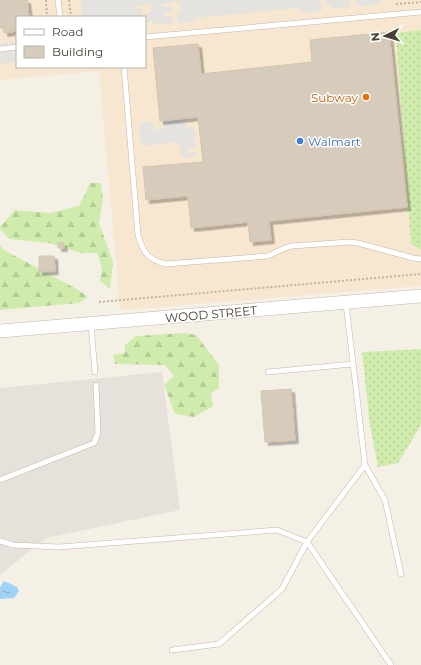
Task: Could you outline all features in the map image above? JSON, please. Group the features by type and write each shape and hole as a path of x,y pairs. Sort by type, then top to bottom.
{"street":[{"name":"WOOD STREET","path":"0,331 421,296"}],"lane":[{"path":"58,0 60,16"},
{"path":"146,37 421,12"},
{"path":"0,49 16,47"},
{"path":"124,68 138,235 142,247 148,256 157,262 166,264 268,256 292,246 349,242 421,259"},
{"path":"346,303 365,465 385,500 401,574"},
{"path":"91,324 94,372"},
{"path":"268,372 353,364"},
{"path":"0,480 94,443 98,433 96,385"},
{"path":"172,650 219,644 282,589 307,542 365,465"},
{"path":"0,541 13,545 59,547 277,530 307,542 391,665"}],"path":[{"path":"46,0 47,16"},
{"path":"69,0 71,16"},
{"path":"396,4 421,2"},
{"path":"99,302 421,274"}],"shaded area":[{"path":"0,0 421,0 421,286 120,310 99,71 0,80"},
{"path":"81,0 321,0 313,2 322,2 322,11 301,13 300,8 194,18 194,22 178,23 177,13 181,13 180,2 162,4 163,7 171,6 172,13 163,14 163,17 172,16 173,23 153,25 152,21 147,22 147,12 151,12 150,5 133,6 134,9 142,8 143,16 82,16"},
{"path":"325,0 350,0 351,7 331,9 331,5 326,6"},
{"path":"356,0 381,0 381,4 356,6"},
{"path":"15,42 15,62 0,64 0,43"},
{"path":"185,119 186,127 194,127 196,148 188,149 188,153 196,152 197,156 181,158 179,142 141,146 139,123 153,121 154,130 164,129 163,121"},
{"path":"162,372 180,510 46,538 0,575 0,388"}],"green space":[{"path":"421,30 421,250 411,244 396,33"},
{"path":"90,183 101,183 103,200 99,223 113,262 110,289 100,281 102,269 97,253 81,253 49,243 9,239 0,229 0,227 15,210 50,213 79,206"},
{"path":"0,245 4,250 75,288 88,297 79,303 0,310"},
{"path":"184,333 196,335 219,365 219,388 211,393 213,406 194,417 175,414 164,385 174,376 165,365 115,364 113,355 125,353 125,345 136,336"},
{"path":"421,349 421,425 398,463 378,467 370,425 362,352"}],"water":[{"path":"4,581 17,587 19,591 14,598 0,599 0,587"}],"building":[{"path":"0,0 27,0 29,16 16,16 16,31 4,33 4,27 0,28"},
{"name":"Walmart","path":"389,32 407,207 269,221 271,240 250,242 248,222 191,228 188,196 146,200 143,167 203,162 198,117 160,121 153,48 198,44 201,74 312,62 310,40"},
{"path":"63,242 64,248 58,248 58,243"},
{"path":"39,256 54,256 55,271 39,272"},
{"path":"291,389 295,440 265,442 261,391"}],"place":[{"name":"Subway","path":"366,97"},
{"name":"Walmart","path":"300,141"}]}
